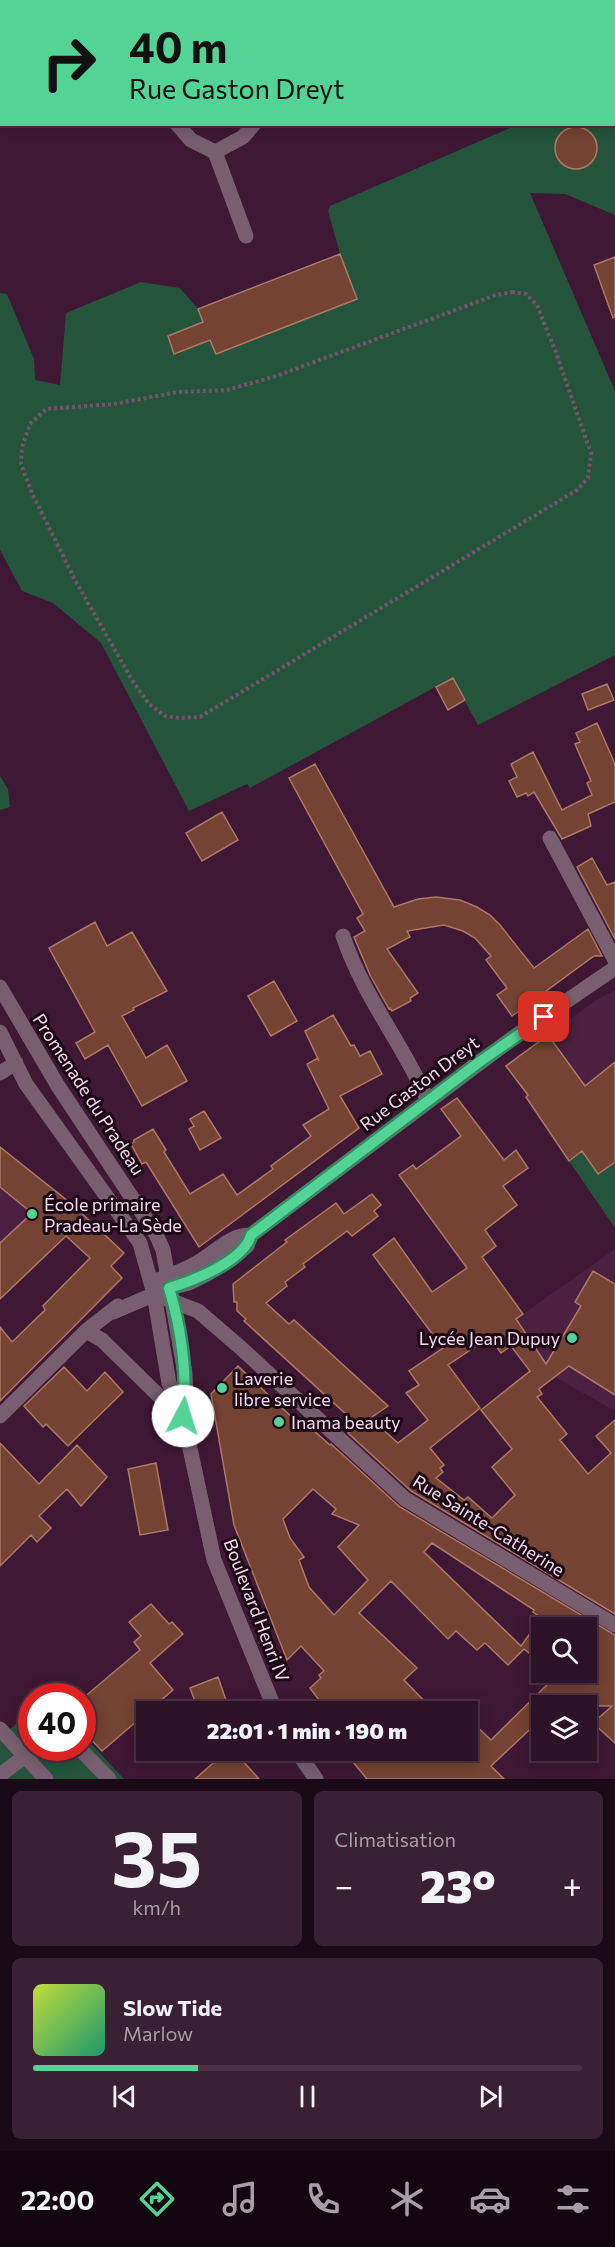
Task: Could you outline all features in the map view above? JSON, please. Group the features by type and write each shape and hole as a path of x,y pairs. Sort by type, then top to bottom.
{"street":[{"path":"179,126 191,140 215,152 246,236"},
{"path":"215,152 243,137 252,126"},
{"path":"550,838 615,960"},
{"path":"343,936 365,989 420,1083 428,1101"},
{"name":"Rue Gaston Dreyt","path":"0,1416 86,1331 113,1312 163,1288 189,1282 230,1259 246,1246 251,1235 428,1101 514,1037 615,968"},
{"name":"Promenade du Pradeau","path":"0,987 58,1086 156,1234 163,1250 163,1288"},
{"path":"0,1032 26,1084 140,1243 163,1288"},
{"path":"0,1074 16,1063"},
{"name":"Boulevard Henri IV","path":"163,1288 169,1383 183,1416 214,1560 272,1701"},
{"name":"Boulevard Henri IV","path":"163,1288 185,1374 183,1416"},
{"name":"Rue Sainte-Catherine","path":"163,1288 198,1311 241,1348 405,1499 615,1625"},
{"path":"86,1331 102,1340 161,1398 173,1396"},
{"path":"0,1729 18,1742"},
{"path":"0,1775 19,1761"},
{"path":"36,1761 46,1779"},
{"path":"92,1761 109,1779"},
{"path":"304,1761 316,1779"}],"path":[{"path":"512,292 526,294 537,305 591,453 588,478 577,490 200,717 180,718 165,716 149,704 132,680 75,580 32,494 21,464 22,447 30,424 46,409 114,404 178,392 227,390 276,376 496,295 512,292"}],"shaded area":[{"path":"615,990 615,1161 534,1045 598,999"},
{"name":"École primaire Pradeau-La Sède","path":"0,1146 72,1204 0,1276"},
{"name":"Lycée Jean Dupuy","path":"615,1249 615,1411 555,1377 516,1319"}],"green space":[{"path":"515,126 615,126 615,215 565,194 530,193 615,391 615,655 478,725 452,678 250,788 247,784 189,811 101,643 53,603 22,591 0,550 0,293 7,294 34,359 35,380 60,385 66,313 141,282 180,288 198,309 216,354 356,299 340,254 328,211 330,206"},
{"path":"0,776 8,789 10,807 0,810"},
{"path":"582,1151 598,1174 615,1162 615,1228 569,1161"},
{"path":"18,1722 18,1761 96,1761 96,1749 124,1779 0,1779 0,1737"}],"building":[{"path":"576,127 591,133 597,148 591,163 576,169 561,163 555,148 561,133"},
{"path":"340,254 357,299 216,354 210,340 174,354 168,336 203,322 198,309"},
{"path":"615,257 615,317 613,318 594,265"},
{"path":"453,678 465,700 448,710 436,687"},
{"path":"607,684 614,700 588,710 582,694"},
{"path":"597,723 615,764 615,802 588,814 591,826 562,839 534,792 528,796 526,793 517,797 509,781 517,777 511,764 533,752 562,810 592,795 587,783 591,781 575,744 580,742 576,733"},
{"path":"315,764 394,907 418,899 436,897 460,900 477,907 500,925 534,968 588,929 602,956 594,956 512,1016 497,995 507,988 486,960 491,956 475,938 463,931 444,925 407,931 410,937 387,949 418,993 410,998 411,1001 392,1011 389,1009 370,975 354,937 365,931 357,918 363,914 289,778"},
{"path":"222,812 238,840 202,861 186,833"},
{"path":"592,858 607,885 615,882 615,939 577,867"},
{"path":"95,922 107,946 132,932 167,991 122,1016 146,1058 167,1045 187,1081 142,1106 108,1045 85,1059 76,1043 95,1032 49,948"},
{"path":"274,981 297,1021 271,1036 248,996"},
{"path":"333,1015 351,1046 354,1045 360,1056 370,1051 382,1074 340,1096 359,1128 199,1247 146,1162 142,1164 131,1144 153,1129 166,1150 164,1152 190,1194 223,1174 237,1195 273,1169 271,1166 311,1136 303,1125 329,1109 307,1064 318,1058 305,1031"},
{"path":"548,1035 585,1086 615,1062 615,1162 598,1174 582,1151 569,1161 526,1097 528,1095 506,1066"},
{"path":"457,1098 504,1160 516,1150 528,1168 503,1186 517,1205 485,1230 496,1246 482,1257 523,1314 516,1319 546,1364 581,1306 575,1302 593,1271 615,1284 615,1395 569,1366 539,1389 542,1394 537,1397 567,1434 560,1440 588,1474 611,1453 596,1436 615,1420 615,1614 411,1491 348,1433 370,1418 398,1443 428,1420 406,1393 419,1385 409,1371 443,1348 373,1255 394,1238 432,1292 467,1268 399,1175 413,1165 416,1169 461,1136 441,1109","holes":["490,1337 501,1353 511,1346 530,1371 481,1410 512,1449 492,1467 515,1495 492,1518 468,1497 464,1500 436,1478 443,1472 440,1468 444,1465 430,1448 480,1408 448,1365"]},
{"path":"204,1111 221,1138 200,1150 189,1129 194,1126 190,1119"},
{"path":"0,1147 73,1205 124,1253 111,1266 122,1278 0,1401 0,1327 12,1342 45,1310 43,1306 90,1258 66,1236 0,1299 0,1243 32,1213 0,1187"},
{"path":"372,1194 381,1205 374,1211 378,1216 352,1236 347,1231 303,1264 305,1267 285,1282 287,1286 266,1303 289,1324 294,1320 388,1406 359,1426 244,1321 246,1319 237,1311 237,1302 234,1302 233,1284 287,1242 285,1240 336,1203 344,1214"},
{"path":"238,1366 300,1425 304,1422 331,1444 400,1507 585,1617 540,1617 533,1612 534,1610 432,1543 424,1552 521,1646 531,1632 531,1655 524,1649 508,1665 485,1643 477,1650 456,1631 448,1639 391,1581 359,1613 417,1668 404,1680 424,1701 320,1701 310,1688 321,1678 319,1675 324,1671 301,1646 287,1660 234,1525 211,1394","holes":["313,1489 336,1509 332,1514 359,1525 338,1547 368,1580 334,1615 309,1587 299,1560 304,1557 290,1538 283,1519"]},
{"path":"64,1367 87,1391 105,1372 123,1392 68,1446 46,1424 43,1427 24,1406"},
{"path":"0,1443 39,1484 77,1445 107,1477 81,1506 67,1489 39,1516 51,1528 37,1542 31,1535 0,1566"},
{"path":"156,1463 168,1530 140,1535 128,1469"},
{"path":"151,1604 169,1624 172,1622 183,1634 150,1663 173,1690 160,1701 136,1701 136,1722 102,1751 96,1745 96,1687 140,1650 134,1642 141,1636 129,1622"},
{"path":"597,1624 615,1635 615,1743 597,1727 597,1719 612,1706 597,1706 597,1695 537,1695 549,1683 597,1683"},
{"path":"218,1677 226,1701 195,1701 190,1688"},
{"path":"531,1701 531,1728 491,1766 504,1779 367,1779 353,1762 478,1761 478,1728 491,1740"},
{"path":"216,1761 243,1761 259,1779 195,1779"}],"place":[{"name":"École primaire Pradeau-La Sède","path":"32,1214"},
{"name":"Lycée Jean Dupuy","path":"572,1338"},
{"name":"Laverie libre service","path":"222,1388"},
{"name":"Inama beauty","path":"279,1422"}],"route":[{"path":"183,1416 186,1395 185,1374 169,1288 207,1274 230,1259 246,1246 251,1235 478,1063 544,1017"}]}
